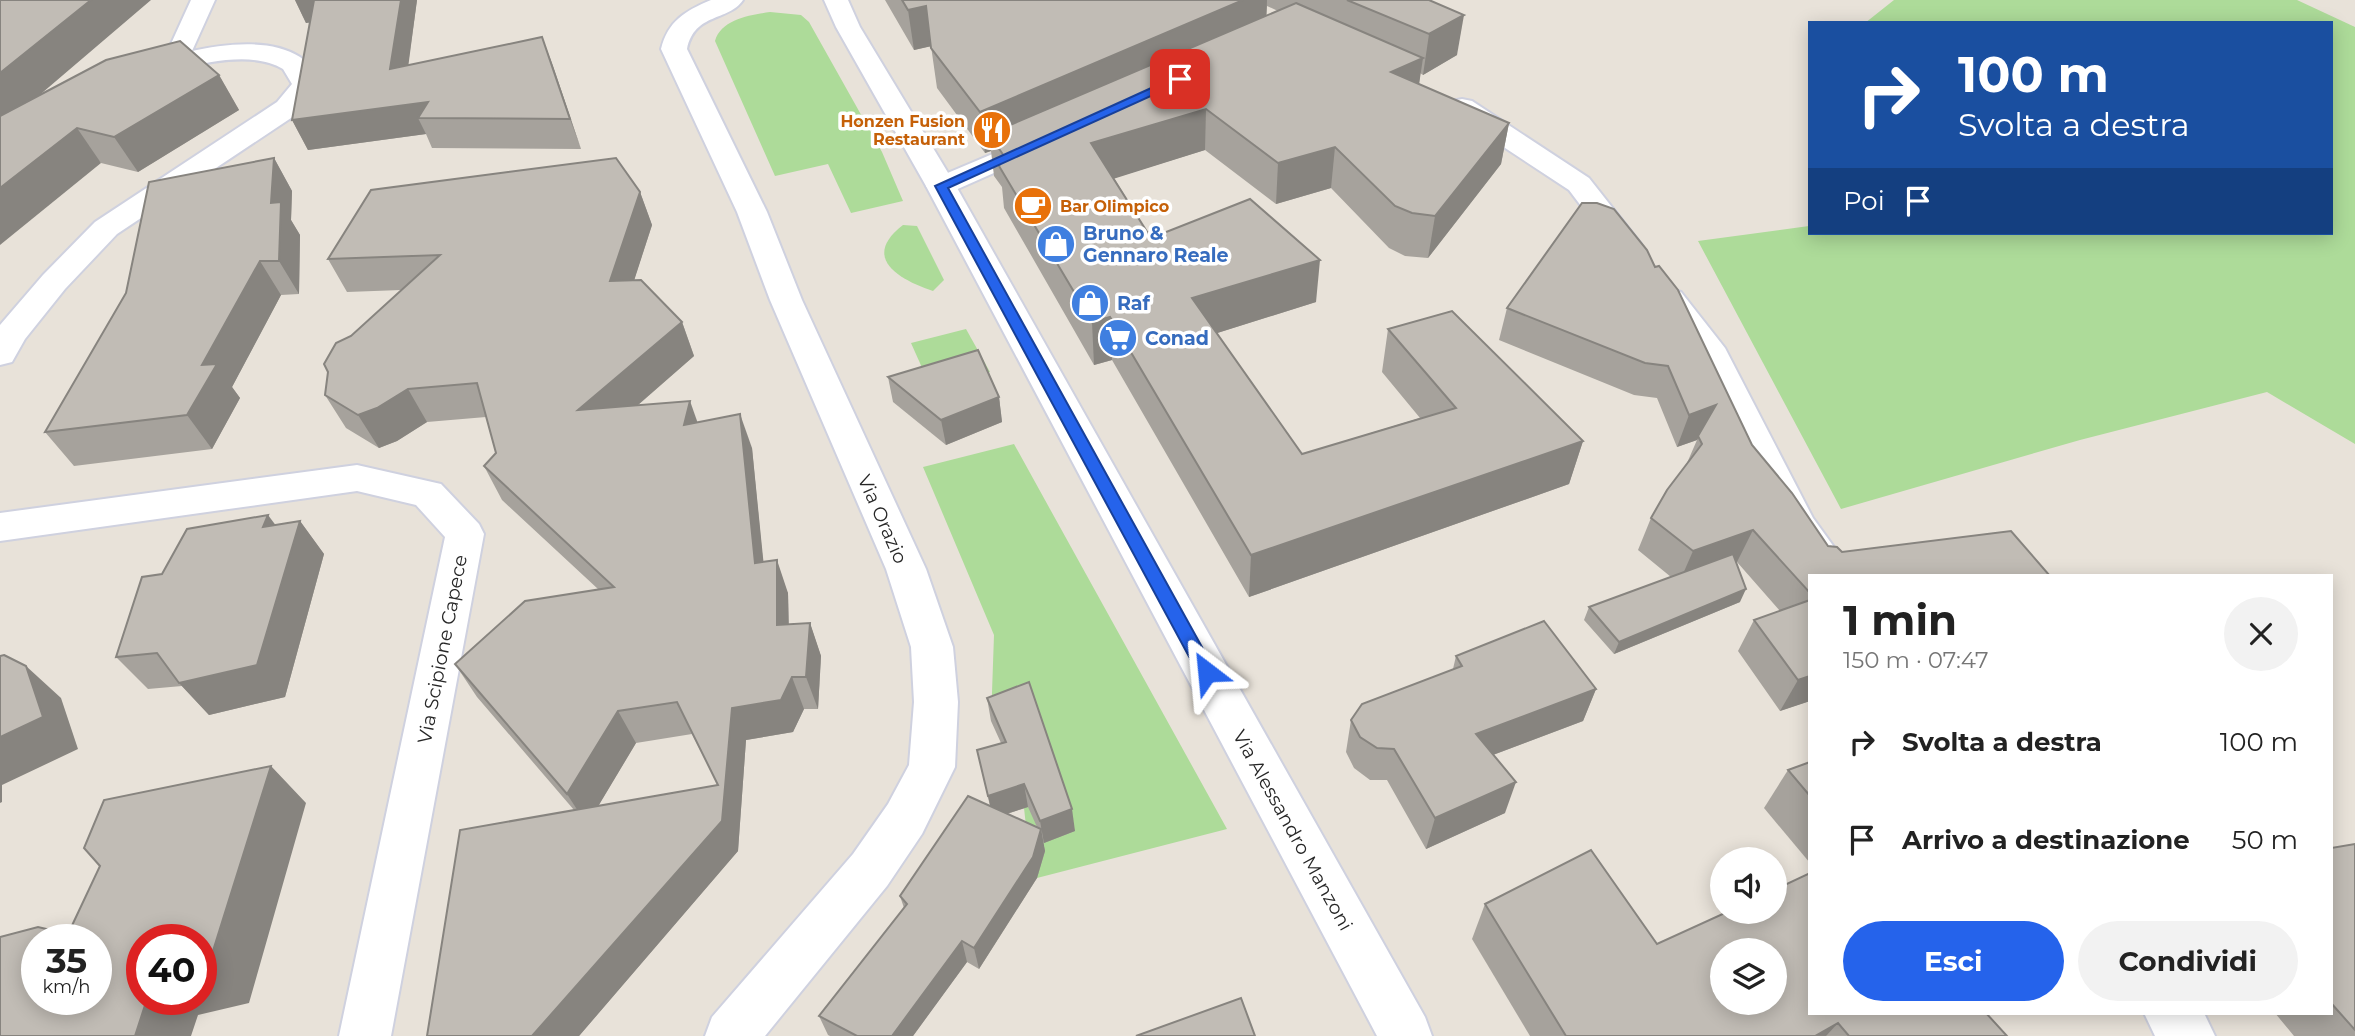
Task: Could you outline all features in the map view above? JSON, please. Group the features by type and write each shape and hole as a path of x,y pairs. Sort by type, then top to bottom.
{"street":[{"path":"177,61 180,48 203,0"},
{"name":"Via Orazio","path":"731,0 702,13 678,33 674,49 752,212 786,300 906,569 932,647 936,702 932,767 905,819 870,870 731,1036"},
{"name":"Via Alessandro Manzoni","path":"836,0 848,27 941,186 1406,1036"},
{"path":"0,354 10,335 54,282 106,228 287,108 296,99 304,84 296,67 288,60 253,53 223,53 177,61 120,86"},
{"path":"1443,97 1579,184 1708,348 1798,526 1834,574"},
{"path":"941,186 1057,134"},
{"name":"Via Scipione Capece","path":"0,527 357,478 428,494 465,534 365,1036"},
{"path":"2172,1015 2189,1036"}],"green space":[{"path":"1894,0 2297,0 2355,27 2355,444 2267,392 2080,440 1841,509 1698,241 1808,226 1808,235 2333,235 2333,21 1868,21"},
{"path":"770,12 801,15 809,22 882,152 903,201 851,213 828,164 775,176 715,41 723,28 737,19"},
{"path":"903,225 917,226 944,280 933,291 898,274 885,257 885,248 891,237"},
{"path":"966,329 990,372 932,390 911,343"},
{"path":"1014,444 1227,829 1037,878 1028,844 1024,808 1032,706 991,721 994,635 923,467"}],"building":[{"path":"0,0 91,0 0,73"},
{"path":"314,0 401,0 390,69 542,37 570,119 418,118 428,102 292,120"},
{"path":"902,0 1243,0 980,112 931,48 926,6 908,10"},
{"path":"1347,0 1429,0 1464,15 1429,34"},
{"path":"1296,3 1423,58 1391,72 1509,123 1435,216 1412,213 1395,206 1335,147 1278,163 1206,109 1091,143 1151,238 1250,199 1320,260 1192,298 1302,454 1456,408 1388,329 1452,311 1583,441 1251,555 1110,317 1092,322 999,166 1004,156 989,134"},
{"path":"180,41 219,75 114,137 77,128 0,188 0,116 106,60"},
{"path":"274,158 271,203 281,202 279,261 260,261 202,365 217,364 187,415 45,432 126,293 149,182"},
{"path":"616,158 640,192 610,281 641,280 682,322 578,410 690,401 684,425 740,414 755,563 777,560 777,625 810,623 806,677 792,677 781,700 732,708 722,821 532,1036 427,1036 460,830 718,785 677,702 618,711 567,794 455,664 525,601 614,587 484,466 496,453 477,383 408,389 377,408 358,415 325,395 328,372 324,364 336,343 351,336 440,255 328,259 371,190"},
{"path":"1582,203 1597,203 1614,209 1647,250 1655,267 1659,266 1678,290 1752,445 1792,493 1828,546 1837,547 1842,552 2011,531 2048,574 1808,574 1808,591 1753,530 1693,551 1651,518 1667,490 1702,444 1698,436 1716,405 1689,415 1668,366 1645,363 1507,308"},
{"path":"978,350 999,397 941,420 888,377"},
{"path":"268,515 263,527 300,521 257,665 179,683 157,653 116,657 142,577 162,574 187,529"},
{"path":"1733,554 1746,589 1619,642 1589,607"},
{"path":"1808,601 1808,677 1798,680 1754,620"},
{"path":"1544,621 1596,689 1476,734 1516,782 1435,818 1394,749 1377,748 1360,737 1351,720 1362,704 1462,666 1456,656"},
{"path":"4,655 26,666 43,717 0,737 0,656"},
{"path":"1029,682 1072,809 1040,821 1024,784 988,796 977,750 1006,742 987,698"},
{"path":"1808,763 1808,794 1788,770"},
{"path":"271,766 217,938 217,924 126,924 126,1015 142,1015 135,1036 0,1036 0,937 21,931 21,1015 112,1015 112,924 73,924 100,866 84,848 104,800"},
{"path":"968,796 1041,829 1033,857 974,948 962,941 892,1036 857,1036 819,1016 907,904 900,896"},
{"path":"2355,844 2355,1030 2333,1005 2333,848"},
{"path":"1591,850 1657,944 1710,920 1710,924 1787,924 1787,884 1808,874 1808,1015 1988,1015 2007,1036 1849,1036 1838,1023 1815,1036 1566,1036 1485,904"},
{"path":"1241,998 1255,1036 1136,1036"}],"place":[{"name":"Honzen Fusion Restaurant","path":"992,130"},
{"name":"Bar Olimpico","path":"1033,206"},
{"name":"Bruno & Gennaro Reale","path":"1056,244"},
{"name":"Raf","path":"1090,303"},
{"name":"Conad","path":"1118,338"}],"route":[{"path":"1180,79 941,186 1207,672"}]}
